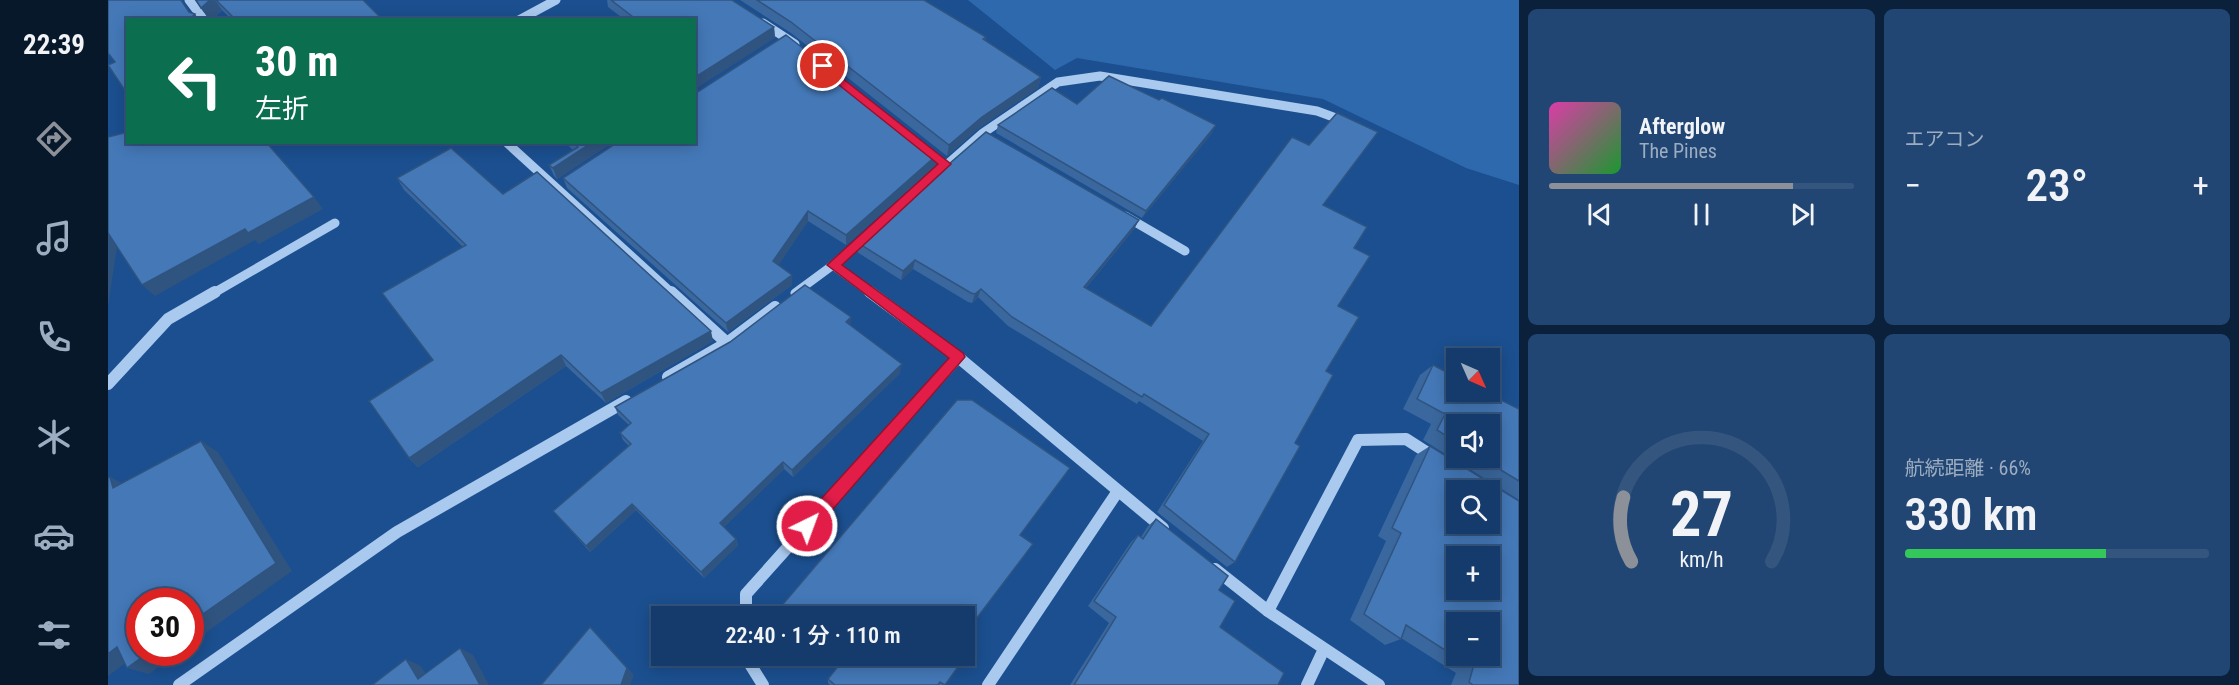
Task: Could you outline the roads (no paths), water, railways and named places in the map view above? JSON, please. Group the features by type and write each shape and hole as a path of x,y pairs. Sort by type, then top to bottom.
{"street":[{"path":"189,0 202,18"},
{"path":"523,18 556,0"},
{"path":"758,19 806,53"},
{"path":"778,44 787,38"},
{"path":"655,384 727,343 833,265 983,133 1058,82 1100,76 1317,111 1353,124"},
{"path":"983,133 993,139"},
{"path":"508,144 559,186 727,343"},
{"path":"936,156 946,164"},
{"path":"1114,210 1185,251"},
{"path":"108,384 168,319 334,223"},
{"path":"833,265 958,357 1171,534"},
{"path":"746,606 747,594 958,357"},
{"path":"179,685 397,532 634,396"},
{"path":"1268,611 1358,440 1406,439 1442,462"},
{"path":"988,685 1118,491"},
{"path":"1206,562 1268,611 1379,685"},
{"path":"1307,685 1324,649"},
{"path":"751,666 763,685"}]}
